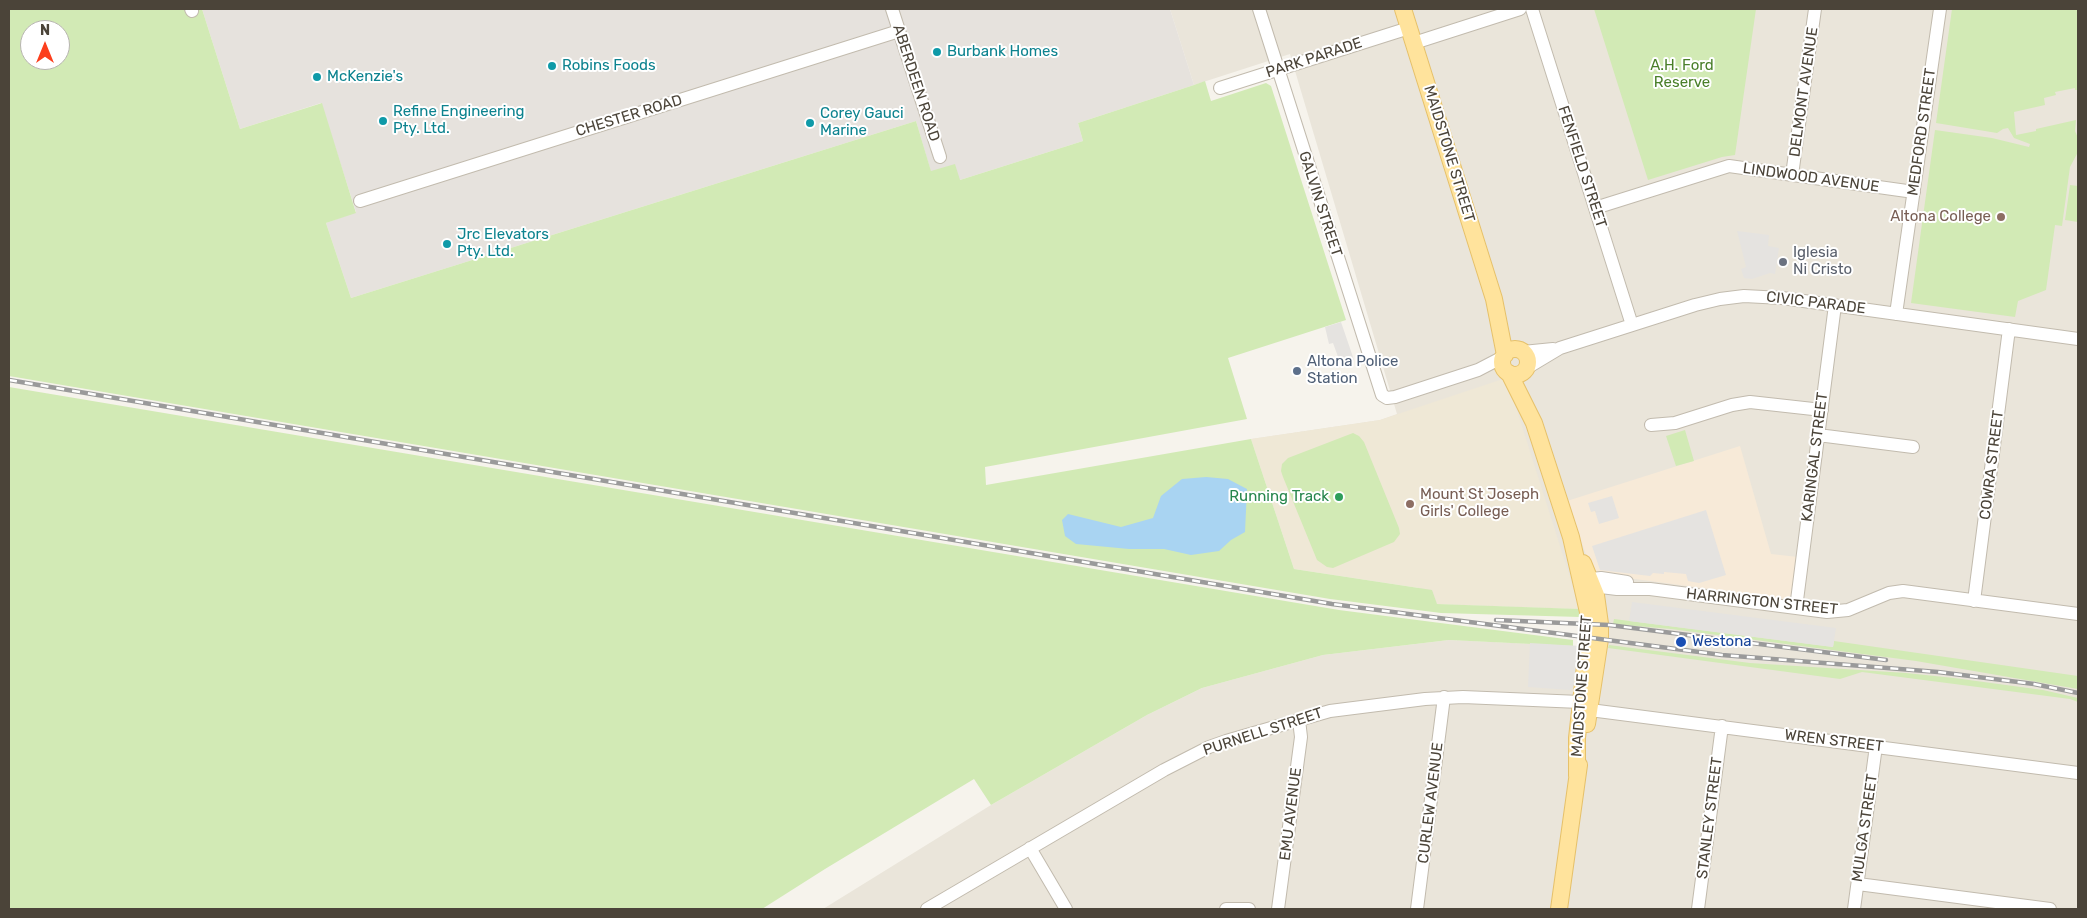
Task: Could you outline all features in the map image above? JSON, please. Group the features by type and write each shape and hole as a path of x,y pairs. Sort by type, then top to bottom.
{"main road":[{"name":"MAIDSTONE STREET","path":"1403,9 1570,537 1599,612 1600,639 1585,706 1559,909"}],"street":[{"name":"ABERDEEN ROAD","path":"892,9 940,157"},
{"name":"GALVIN STREET","path":"1259,9 1380,393 1384,398 1395,397 1478,370 1515,362"},
{"name":"PARK PARADE","path":"1220,88 1278,70 1520,9"},
{"name":"FENFIELD STREET","path":"1532,9 1632,325"},
{"name":"DELMONT AVENUE","path":"1792,175 1816,9"},
{"name":"MEDFORD STREET","path":"1896,314 1940,9"},
{"name":"CHESTER ROAD","path":"360,201 899,31"},
{"name":"LINDWOOD AVENUE","path":"1595,208 1729,166 1914,192"},
{"name":"CIVIC PARADE","path":"1515,362 1706,302 1731,297 1766,296 2078,339"},
{"name":"KARINGAL STREET","path":"1796,608 1835,305"},
{"name":"COWRA STREET","path":"1974,600 2009,329"},
{"path":"1651,425 1675,423 1732,405 1750,402 1822,410"},
{"path":"1818,435 1913,447"},
{"name":"HARRINGTON STREET","path":"1588,583 1601,578 1624,581 1650,589 1828,612 1841,611 1898,591 2078,614"},
{"name":"PURNELL STREET","path":"927,909 1164,770 1209,747 1330,711 1444,697 1585,706"},
{"name":"CURLEW AVENUE","path":"1417,909 1444,697"},
{"name":"WREN STREET","path":"1585,706 2078,773"},
{"name":"EMU AVENUE","path":"1278,909 1301,737 1299,720"},
{"name":"STANLEY STREET","path":"1698,909 1722,726"},
{"name":"MULGA STREET","path":"1854,909 1876,746"},
{"path":"1030,848 1066,909"},
{"path":"1858,884 2050,909"},
{"path":"1226,909 1249,909"}],"shaded area":[{"path":"202,9 1170,9 1194,85 1078,123 1083,141 960,180 931,172 916,121 351,298 326,223 356,212 321,103 240,129"},
{"path":"1170,9 2078,9 2078,909 823,909 991,805 1147,715 1202,688 1323,655 1449,640 1579,646 1580,609 1437,604 1251,439 1380,420 1397,414 1290,54 1194,85"},
{"path":"1737,231 1769,235 1768,246 1779,248 1775,274 1770,273 1752,279 1744,278 1741,269 1746,267"},
{"path":"1341,322 1354,360 1341,365 1333,343 1329,344 1325,327"},
{"name":"Mount St Joseph Girls' College","path":"1503,379 1508,382 1580,609 1437,604 1432,590 1294,569 1251,439 1380,420"},
{"path":"1740,446 1771,554 1798,557 1792,595 1785,599 1597,574 1591,569 1567,501"},
{"path":"1612,496 1619,518 1599,524 1595,511 1591,512 1588,503"},
{"path":"1706,510 1726,575 1699,583 1688,581 1686,574 1664,572 1664,574 1653,573 1650,576 1600,570 1592,546"},
{"path":"1632,602 1836,628 1833,647 1629,621"},
{"path":"1530,643 1579,646 1574,686 1570,690 1528,687"}],"green space":[{"path":"9,9 202,9 240,129 322,103 356,213 326,223 351,298 916,121 931,171 955,164 960,180 1083,141 1078,123 1205,81 1211,101 1266,83 1271,86 1346,320 1228,358 1247,419 985,467 986,485 1251,439 1294,569 1432,590 1437,604 1580,609 1580,617 1441,613 1330,599 9,376"},
{"name":"A.H. Ford Reserve","path":"1594,9 1756,9 1735,155 1722,157 1648,180"},
{"name":"Altona College","path":"1952,9 2078,9 2078,90 2075,90 2075,88 2055,92 2056,95 2044,98 2045,105 2014,112 2016,135 2076,120 2075,131 2078,138 2078,152 2070,167 2062,226 2055,225 2046,290 2018,301 2015,317 1911,303 1935,130 1992,138 2029,147 2030,144 2014,138 2008,128 1997,133 1936,123"},
{"path":"2070,185 2078,186 2078,222 2065,220"},
{"path":"9,387 1339,610 1573,640 1573,646 1449,640 1323,655 1202,688 1147,715 991,805 974,779 762,909 9,909"},
{"path":"1685,430 1694,461 1676,466 1666,436"},
{"name":"Running Track","path":"1353,433 1364,442 1400,534 1394,542 1333,568 1327,567 1317,560 1283,477 1281,471 1282,464 1288,458"},
{"path":"1614,619 1833,647 1834,641 2078,676 2078,689 1916,661 1671,629 1613,624"},
{"path":"1609,645 1750,663 1954,678 2043,690 2078,698 2078,702 2070,699 1862,672 1840,679 1608,648"}],"water":[{"path":"1206,477 1228,479 1247,489 1245,532 1231,540 1219,551 1191,555 1164,549 1129,549 1076,544 1065,536 1062,520 1068,514 1121,527 1153,518 1161,496 1182,479"}],"railway":[{"path":"9,380 1332,604 1722,655 1938,672 2034,684 2078,693"},
{"path":"1496,620 1609,625 1886,660"}],"place":[{"name":"Burbank Homes","path":"937,52"},
{"name":"Robins Foods","path":"552,66"},
{"name":"McKenzie's","path":"317,77"},
{"name":"Refine Engineering Pty. Ltd.","path":"383,121"},
{"name":"Corey Gauci Marine","path":"810,123"},
{"name":"Altona College","path":"2001,217"},
{"name":"Jrc Elevators Pty. Ltd.","path":"447,244"},
{"name":"Iglesia Ni Cristo","path":"1783,262"},
{"name":"Altona Police Station","path":"1297,371"},
{"name":"Running Track","path":"1339,497"},
{"name":"Mount St Joseph Girls' College","path":"1410,504"},
{"name":"Westona","path":"1681,642"}]}
